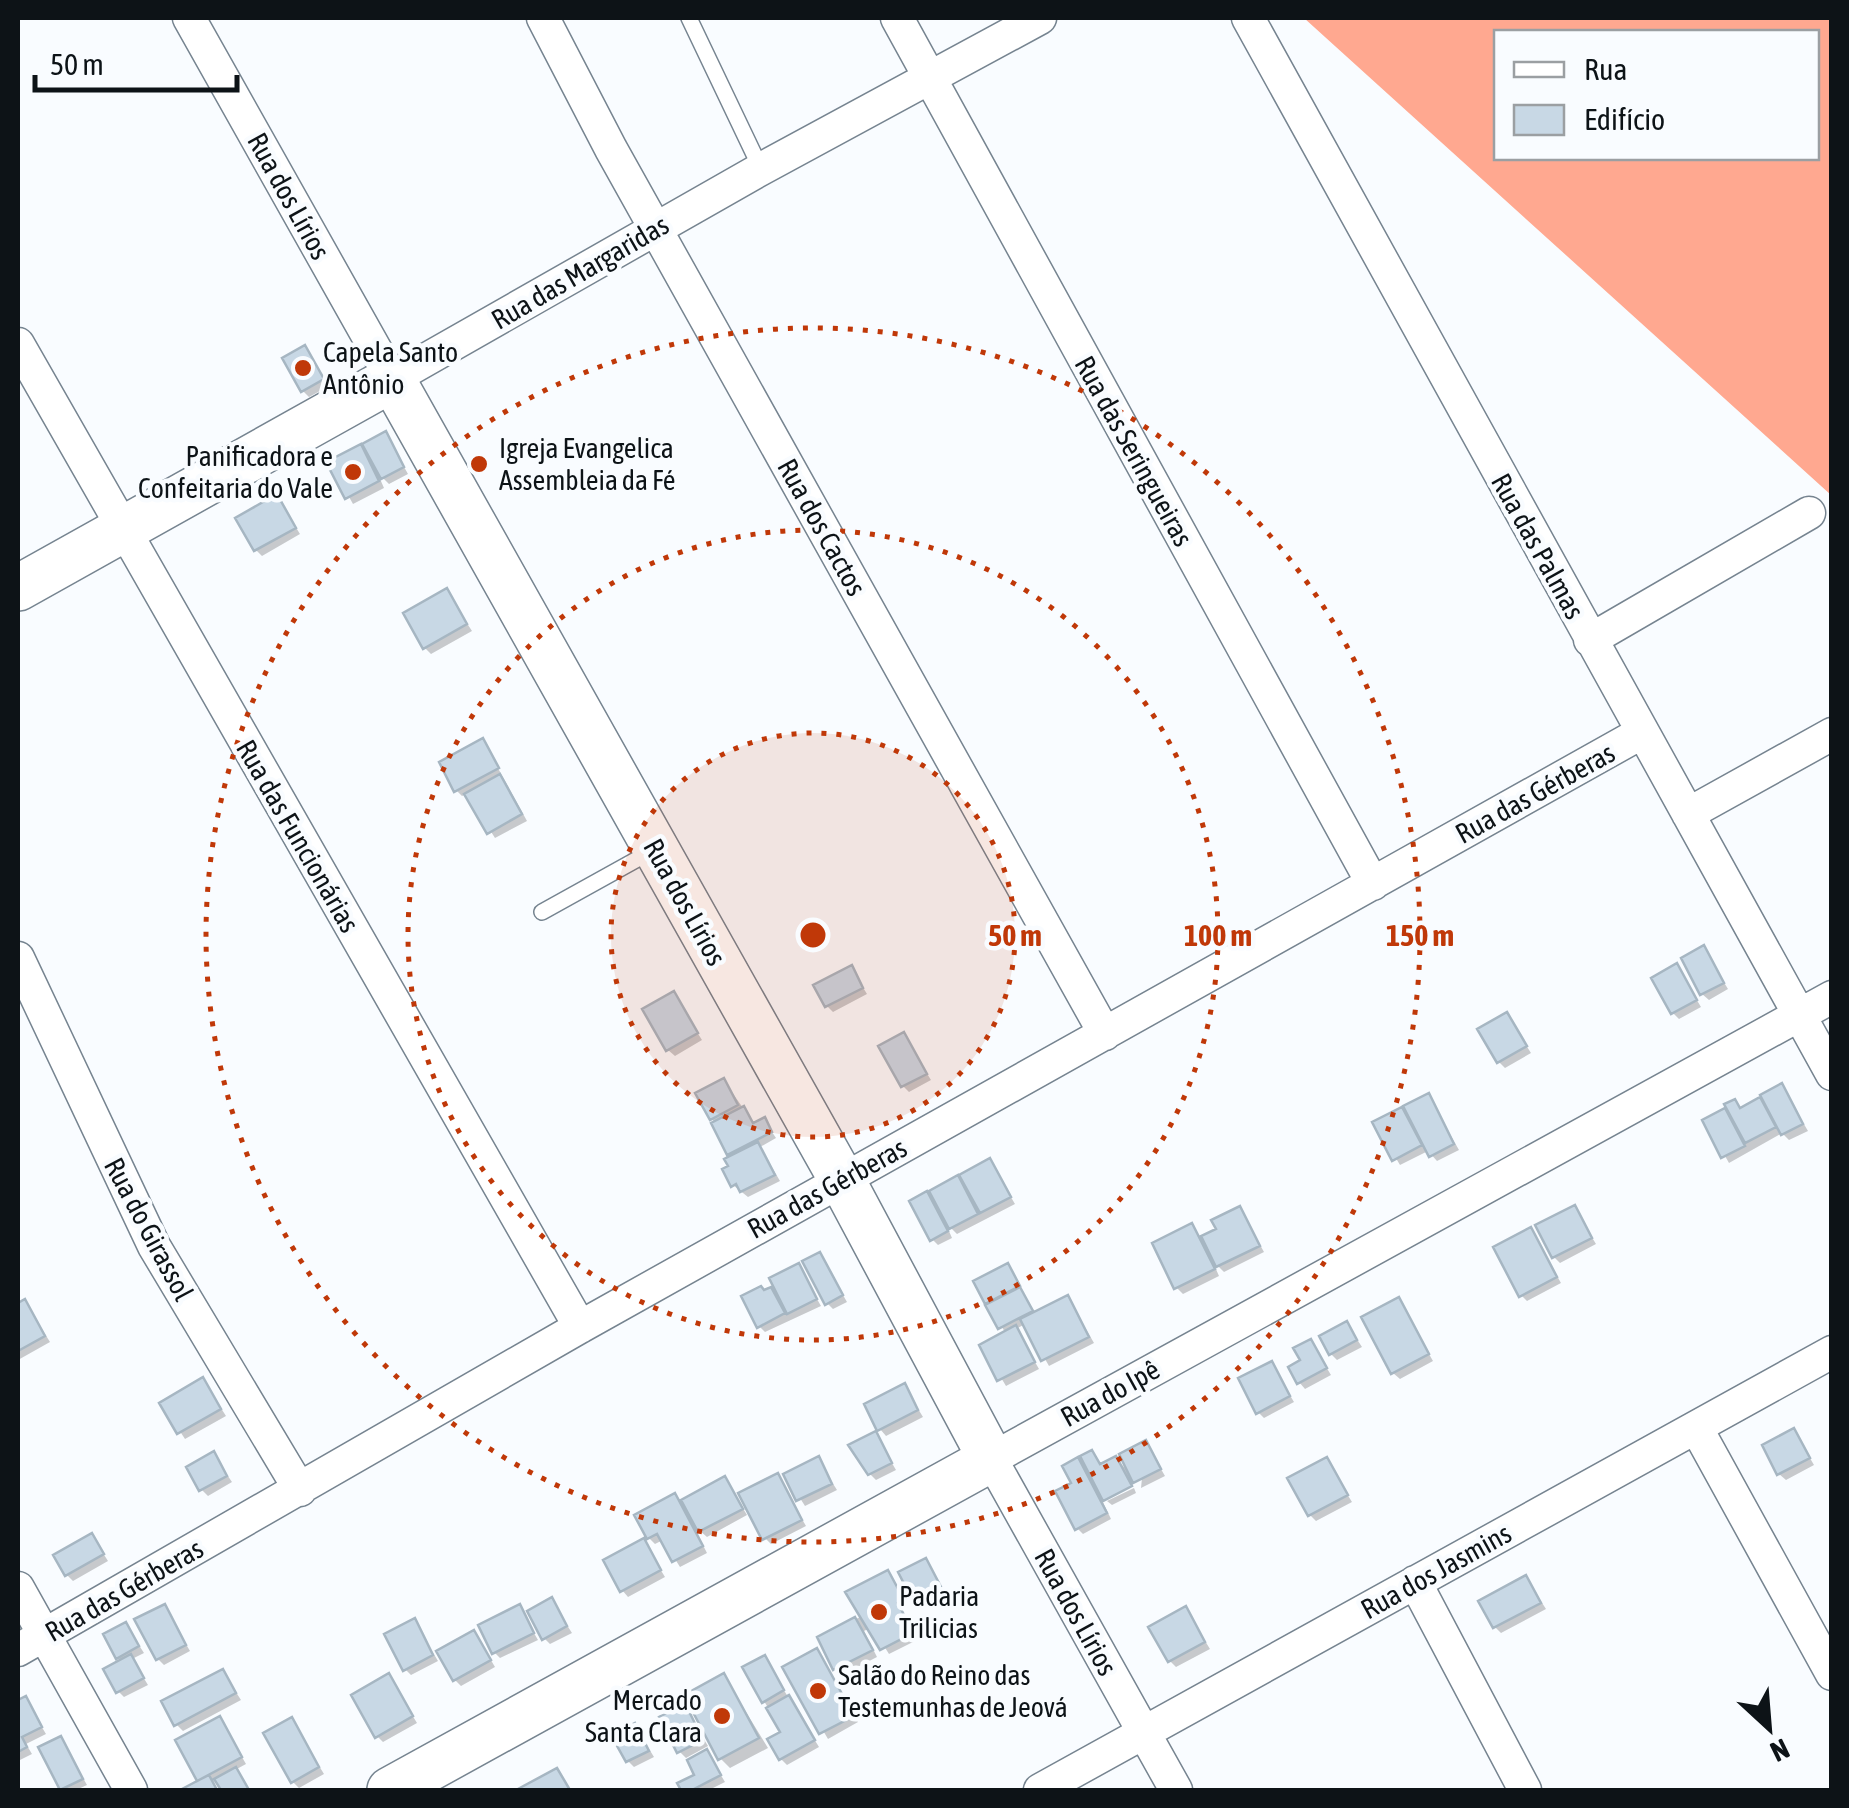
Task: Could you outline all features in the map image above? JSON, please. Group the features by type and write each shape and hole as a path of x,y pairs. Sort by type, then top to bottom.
{"street":[{"name":"Rua dos Lírios","path":"189,18 842,1180 1176,1790"},
{"name":"Rua dos Cactos","path":"543,18 1105,1034"},
{"name":"Rua das Seringueiras","path":"896,18 1374,884"},
{"name":"Rua das Margaridas","path":"18,588 761,169 1040,18"},
{"name":"Rua das Palmas","path":"1248,18 1832,1074"},
{"name":"Rua das Funcionárias","path":"18,344 580,1326"},
{"path":"1590,640 1809,513"},
{"name":"Rua das Gérberas","path":"31,1642 580,1326 1641,733"},
{"path":"1688,814 1832,734"},
{"name":"Rua do Girassol","path":"18,958 154,1246 300,1490"},
{"name":"Rua do Ipê","path":"390,1790 1832,997"},
{"name":"Rua dos Jasmins","path":"1040,1790 1832,1352"},
{"path":"1697,1429 1832,1674"},
{"path":"1415,1582 1525,1790"},
{"path":"18,1588 31,1642 131,1790"}],"lane":[{"path":"689,18 761,169"},
{"path":"542,912 656,850"}],"shaded area":[{"path":"1304,18 1831,18 1831,495"}],"building":[{"name":"Capela Santo Antônio","path":"305,345 324,379 301,392 282,358"},
{"path":"386,431 404,467 381,479 362,444"},
{"name":"Panificadora e Confeitaria do Vale","path":"361,444 379,481 345,499 326,462"},
{"path":"277,494 296,528 254,551 235,518"},
{"path":"447,588 467,624 423,649 403,613"},
{"path":"483,738 499,768 454,792 439,762"},
{"path":"500,774 522,814 487,834 464,794"},
{"path":"1704,945 1724,983 1700,995 1681,958"},
{"path":"1677,963 1697,1000 1671,1014 1651,978"},
{"path":"852,965 863,988 825,1007 813,985"},
{"path":"674,991 698,1033 666,1051 642,1009"},
{"path":"1507,1012 1527,1046 1497,1063 1477,1029"},
{"path":"904,1032 927,1074 901,1087 878,1046"},
{"path":"724,1078 738,1105 710,1120 695,1093"},
{"path":"1782,1083 1803,1124 1781,1135 1760,1095"},
{"path":"1429,1093 1454,1144 1429,1157 1403,1106"},
{"path":"1760,1097 1776,1127 1745,1143 1724,1104 1735,1099 1740,1108"},
{"path":"744,1106 753,1123 765,1117 772,1132 727,1155 711,1123"},
{"path":"1402,1107 1422,1145 1392,1161 1372,1122"},
{"path":"1725,1108 1745,1146 1721,1158 1702,1120"},
{"path":"758,1142 775,1175 740,1192 736,1184 731,1187 722,1169 728,1166 724,1159"},
{"path":"990,1158 1011,1197 980,1213 959,1175"},
{"path":"958,1175 978,1214 949,1229 929,1191"},
{"path":"927,1191 948,1231 930,1241 909,1201"},
{"path":"1575,1205 1592,1238 1552,1258 1535,1225"},
{"path":"1240,1206 1260,1246 1216,1267 1201,1236 1216,1229 1211,1220"},
{"path":"1192,1223 1215,1269 1174,1289 1152,1243"},
{"path":"1531,1227 1557,1277 1519,1297 1493,1247"},
{"path":"820,1252 843,1295 825,1305 802,1261"},
{"path":"799,1263 817,1299 787,1314 769,1278"},
{"path":"1008,1263 1020,1286 985,1304 973,1281"},
{"path":"761,1286 764,1290 771,1287 785,1313 757,1328 741,1296"},
{"path":"1020,1287 1033,1311 998,1329 985,1305"},
{"path":"1068,1295 1089,1337 1041,1361 1020,1319"},
{"path":"1399,1297 1429,1354 1391,1374 1361,1317"},
{"path":"25,1299 45,1336 18,1351 18,1303"},
{"path":"1347,1321 1357,1340 1329,1355 1319,1336"},
{"path":"1016,1325 1035,1362 997,1381 979,1345"},
{"path":"1311,1339 1327,1368 1297,1384 1288,1367 1300,1360 1293,1348"},
{"path":"1272,1361 1290,1396 1256,1414 1238,1378"},
{"path":"203,1377 221,1409 177,1434 159,1403"},
{"path":"905,1383 918,1410 877,1431 864,1404"},
{"path":"1794,1428 1810,1458 1777,1475 1762,1445"},
{"path":"876,1431 892,1463 868,1475 848,1445"},
{"path":"1146,1440 1161,1469 1133,1483 1119,1454"},
{"path":"1092,1450 1100,1464 1116,1456 1132,1486 1103,1501 1080,1456"},
{"path":"214,1451 227,1476 199,1491 186,1467"},
{"path":"819,1456 832,1484 796,1501 783,1474"},
{"path":"1078,1457 1107,1513 1075,1530 1055,1491 1071,1483 1062,1466"},
{"path":"1327,1457 1348,1495 1308,1516 1287,1478"},
{"path":"778,1473 802,1520 762,1540 738,1493"},
{"path":"725,1476 743,1509 698,1532 681,1500"},
{"path":"675,1493 703,1546 672,1562 657,1534 647,1539 634,1515"},
{"path":"92,1533 104,1554 65,1576 53,1555"},
{"path":"644,1538 661,1570 620,1592 603,1560"},
{"path":"926,1558 941,1587 913,1601 898,1572"},
{"name":"Padaria Trilicias","path":"888,1570 904,1600 898,1603 913,1633 880,1650 845,1592"},
{"path":"1526,1575 1541,1603 1493,1628 1478,1601"},
{"path":"552,1597 567,1626 542,1640 527,1611"},
{"path":"165,1604 186,1645 156,1660 134,1619"},
{"path":"520,1604 534,1633 492,1654 478,1625"},
{"path":"1186,1606 1205,1642 1168,1662 1148,1627"},
{"path":"855,1617 873,1650 833,1670 817,1637"},
{"path":"415,1618 433,1655 403,1671 384,1634"},
{"path":"126,1622 139,1646 116,1659 103,1634"},
{"path":"474,1630 491,1660 453,1681 436,1651"},
{"name":"Salão do Reino das Testemunhas de Jeová","path":"817,1648 854,1716 819,1734 782,1667"},
{"path":"131,1654 144,1678 116,1693 103,1669"},
{"path":"765,1655 784,1690 762,1703 742,1667"},
{"path":"223,1669 236,1693 174,1726 161,1701"},
{"path":"389,1673 413,1716 375,1738 351,1695"},
{"name":"Mercado Santa Clara","path":"724,1673 759,1738 718,1760 684,1695"},
{"path":"789,1695 815,1740 779,1760 767,1739 780,1732 766,1708"},
{"path":"26,1696 42,1727 22,1737 27,1747 18,1752 18,1700"},
{"path":"685,1703 703,1740 677,1753 659,1717"},
{"path":"220,1716 242,1757 197,1781 175,1740"},
{"path":"292,1717 319,1767 291,1783 263,1733"},
{"path":"635,1723 649,1751 626,1762 611,1735"},
{"path":"61,1736 83,1779 60,1790 38,1747"},
{"path":"707,1749 721,1775 692,1790 681,1790 677,1783 694,1775 687,1760"},
{"path":"236,1767 249,1790 221,1790 214,1779"},
{"path":"557,1768 570,1790 516,1790"},
{"path":"209,1775 217,1790 180,1790 197,1781"}],"place":[{"name":"Capela Santo Antônio","path":"303,368"},
{"name":"Igreja Evangelica Assembleia da Fé","path":"479,464"},
{"name":"Panificadora e Confeitaria do Vale","path":"353,472"},
{"name":"Padaria Trilicias","path":"879,1612"},
{"name":"Salão do Reino das Testemunhas de Jeová","path":"818,1691"},
{"name":"Mercado Santa Clara","path":"722,1716"}]}
